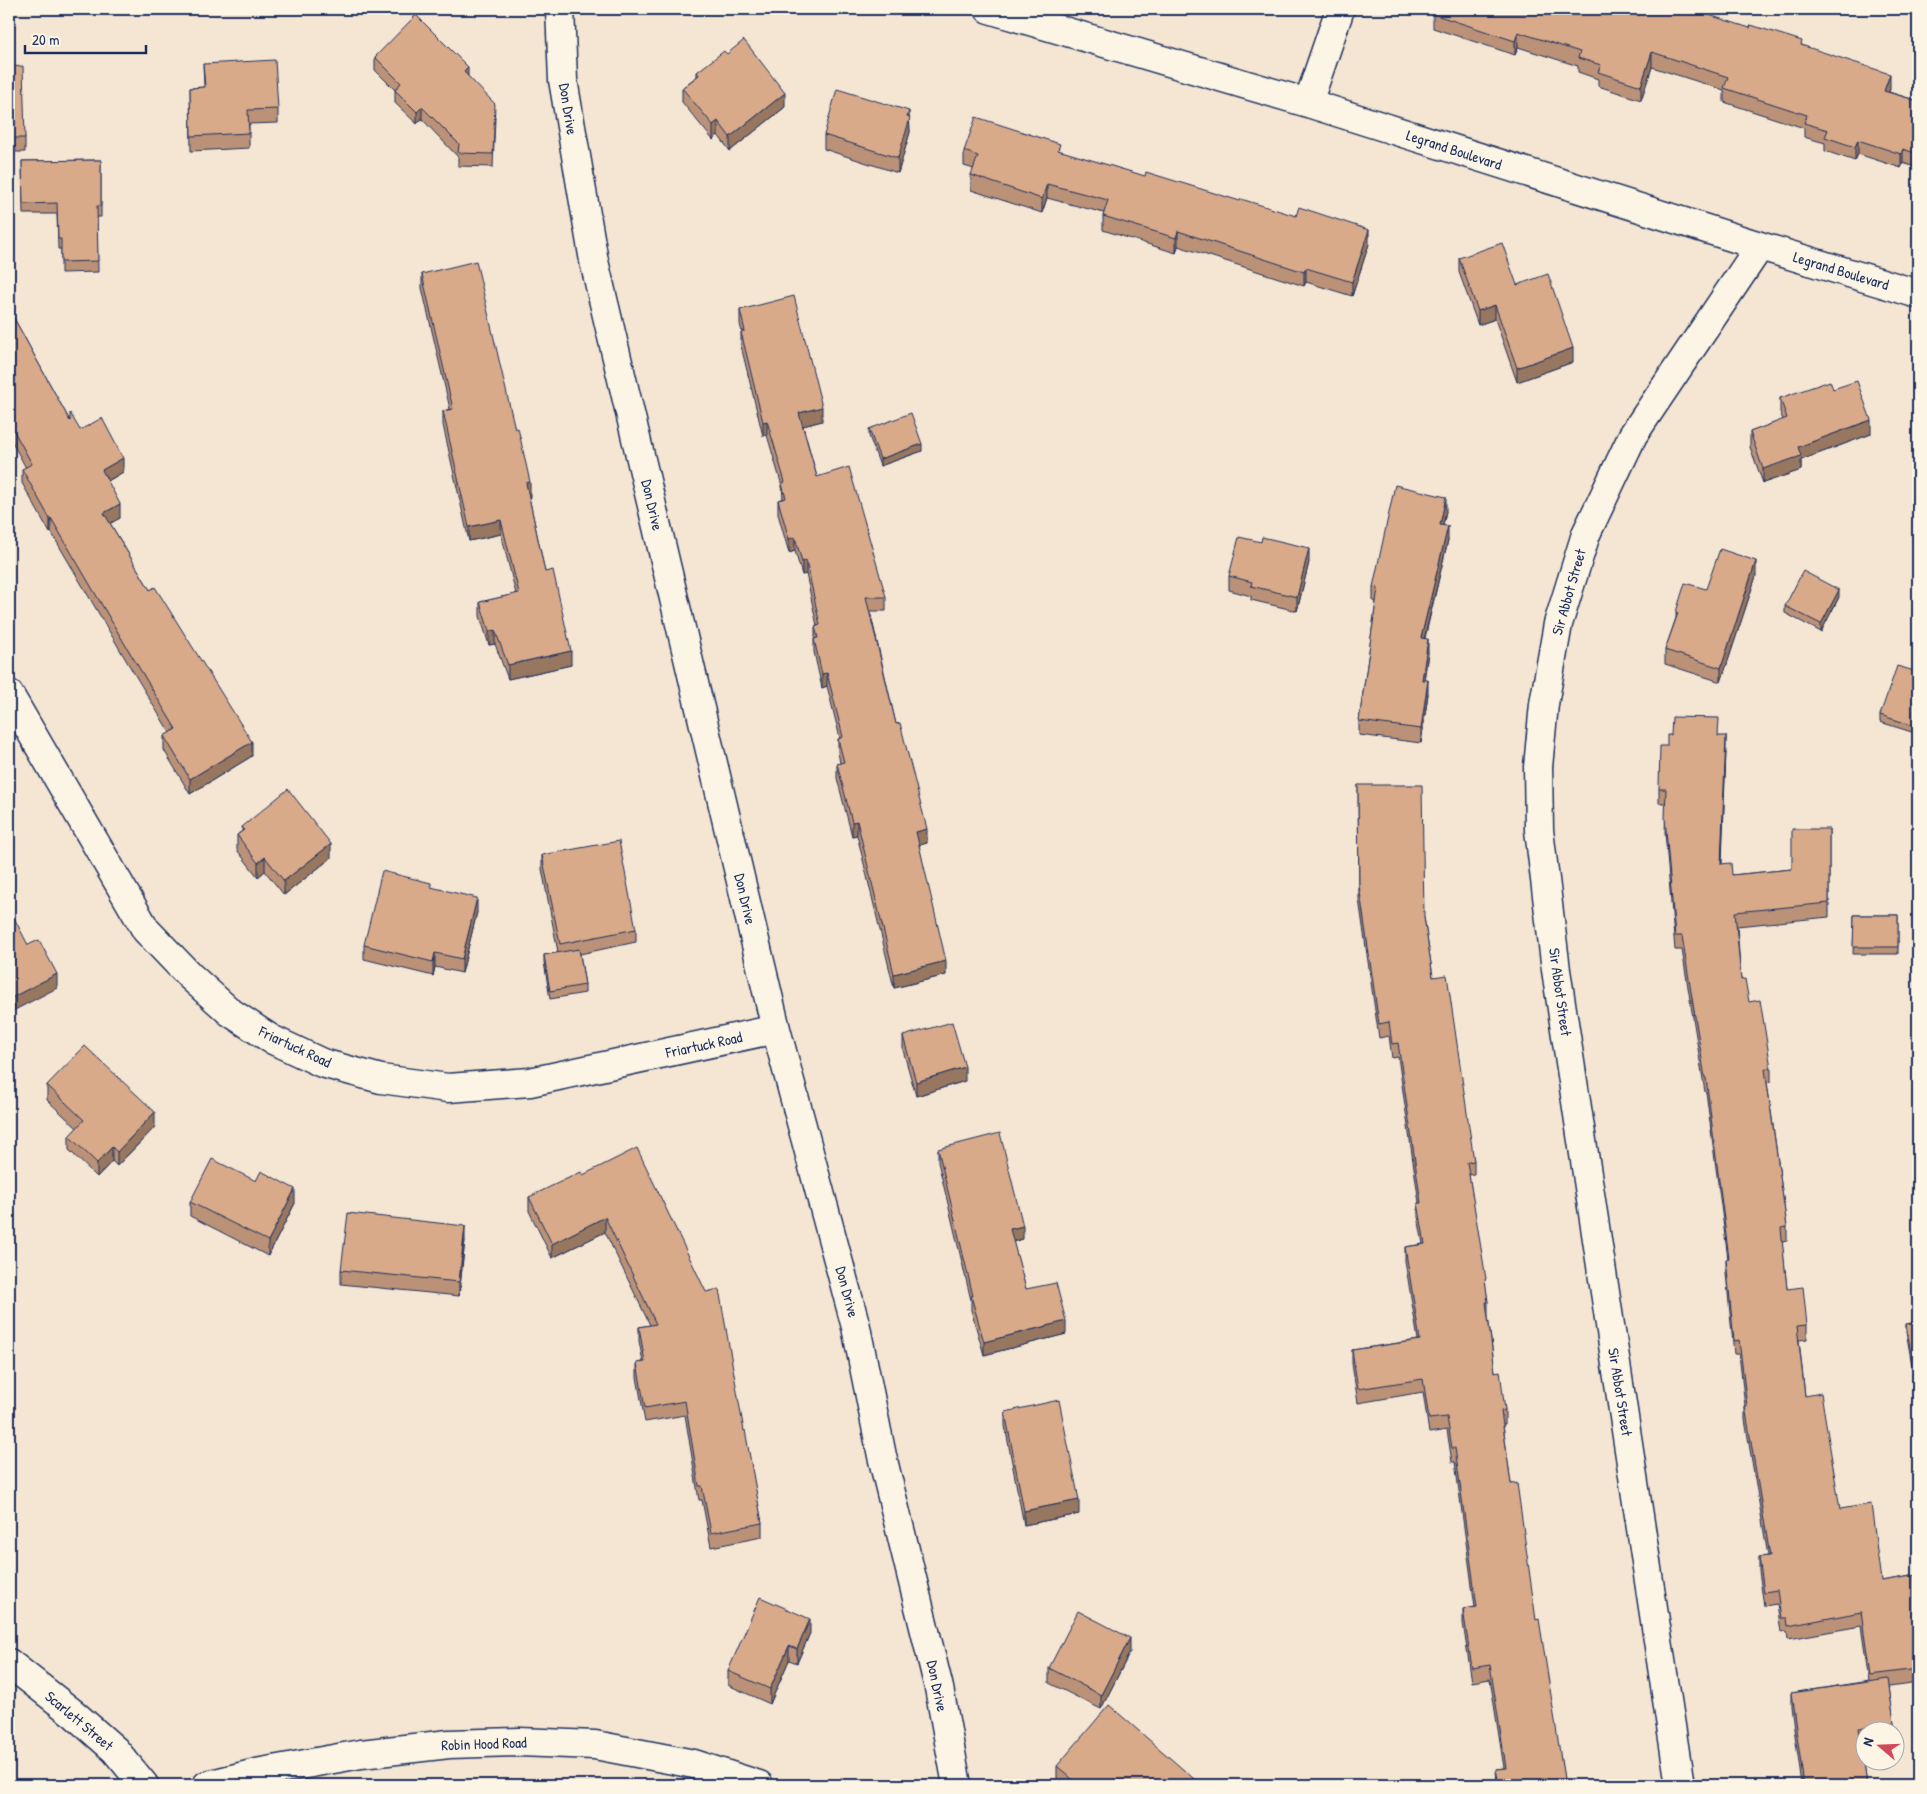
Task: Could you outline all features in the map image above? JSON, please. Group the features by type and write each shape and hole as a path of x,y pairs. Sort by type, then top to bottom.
{"street":[{"name":"Don Drive","path":"560,9 563,80 594,261 776,1029 856,1327 882,1456 938,1688 957,1785"},
{"name":"Legrand Boulevard","path":"989,9 1308,103 1918,294"},
{"path":"1308,103 1340,9"},
{"name":"Sir Abbot Street","path":"1680,1785 1556,970 1539,830 1538,767 1544,704 1558,624 1586,534 1633,435 1760,246"},
{"name":"Friartuck Road","path":"9,694 146,930 190,976 230,1012 271,1039 322,1062 381,1079 448,1088 530,1082 776,1029"},
{"name":"Scarlett Street","path":"9,1663 74,1714 115,1750 144,1785"},
{"name":"Robin Hood Road","path":"207,1785 256,1773 361,1754 448,1744 519,1742 595,1745 694,1764 759,1785"}],"building":[{"path":"1435,9 1690,9 1750,28 1751,25 1802,41 1801,45 1890,74 1884,91 1918,101 1918,154 1903,149 1901,154 1858,140 1855,147 1825,137 1828,130 1804,123 1807,115 1724,88 1728,77 1652,52 1641,86 1598,72 1601,65 1578,58 1580,52 1518,32 1515,41 1433,14"},
{"path":"416,15 468,67 464,72 495,104 493,154 458,153 459,144 422,107 417,112 395,90 401,83 375,57"},
{"path":"744,40 785,93 730,137 718,121 713,125 682,88 699,75 697,72 724,51 727,54"},
{"path":"275,60 278,109 248,110 249,133 191,136 190,88 205,87 203,64"},
{"path":"23,66 25,138 9,138 9,67"},
{"path":"837,89 909,111 907,117 910,118 898,158 824,135"},
{"path":"976,117 1060,144 1058,150 1145,176 1146,172 1296,216 1299,207 1369,230 1352,282 1306,268 1304,272 1178,231 1176,238 1103,216 1108,200 1047,184 1042,199 971,175 978,156 964,151"},
{"path":"101,160 101,206 97,206 98,261 61,262 61,239 58,239 57,203 23,204 22,161"},
{"path":"1502,243 1517,285 1548,274 1573,348 1517,368 1495,305 1478,311 1459,258"},
{"path":"476,261 515,429 518,428 530,482 526,483 545,572 553,570 571,651 508,665 495,630 489,631 480,602 519,593 501,520 469,527 443,411 453,409 422,274"},
{"path":"794,296 822,407 799,413 817,477 849,467 886,597 866,597 896,724 900,723 927,829 916,832 946,961 894,974 857,821 852,822 837,764 844,762 838,739 843,737 827,673 822,674 814,639 818,638 815,627 820,625 806,560 802,562 795,537 789,539 778,500 786,498 782,484 785,482 767,421 763,422 741,332 745,331 740,310"},
{"path":"9,309 70,421 70,413 80,430 102,418 123,458 102,470 120,504 104,513 150,590 155,587 252,742 190,779 164,736 176,729 22,469 32,464 9,422"},
{"path":"1830,381 1833,389 1857,381 1871,420 1798,447 1801,456 1763,469 1750,432 1787,418 1780,398"},
{"path":"911,413 922,444 880,459 869,429"},
{"path":"1395,485 1446,497 1440,525 1448,526 1421,638 1428,639 1422,680 1428,680 1421,729 1359,721 1378,588 1373,587"},
{"path":"1239,537 1261,542 1262,537 1309,548 1297,597 1251,586 1252,582 1229,576"},
{"path":"1720,549 1756,561 1721,668 1665,650 1678,613 1676,612 1685,583 1706,589"},
{"path":"1803,571 1839,590 1821,624 1785,606"},
{"path":"1897,666 1918,672 1918,727 1880,715"},
{"path":"1672,717 1719,718 1718,736 1726,736 1721,864 1731,863 1732,875 1792,869 1792,829 1829,829 1829,903 1735,912 1741,980 1745,979 1749,1002 1760,1000 1771,1068 1765,1069 1787,1227 1781,1228 1787,1289 1803,1287 1807,1325 1797,1326 1805,1396 1821,1393 1840,1509 1871,1504 1881,1581 1918,1575 1918,1635 1916,1635 1918,1669 1870,1675 1861,1612 1788,1626 1787,1618 1781,1618 1777,1590 1764,1592 1759,1557 1770,1556 1745,1406 1747,1406 1739,1340 1734,1341 1726,1259 1729,1259 1706,1078 1682,936 1675,936 1665,818 1666,789 1659,789 1660,746 1667,746 1667,735 1671,735"},
{"path":"1358,785 1422,785 1424,917 1433,977 1447,975 1474,1161 1467,1162 1486,1279 1488,1302 1486,1302 1495,1372 1500,1371 1505,1410 1501,1411 1511,1484 1517,1483 1536,1620 1539,1619 1565,1785 1499,1785 1496,1769 1506,1768 1490,1665 1472,1668 1463,1609 1477,1607 1455,1448 1452,1448 1447,1417 1429,1419 1423,1379 1358,1389 1352,1350 1420,1340 1405,1247 1425,1244 1398,1043 1392,1044 1389,1022 1379,1024 1359,885"},
{"path":"288,789 331,844 284,881 265,857 258,863 237,835 244,830 242,827"},
{"path":"619,841 636,929 560,944 542,855"},
{"path":"382,871 431,883 431,887 477,898 462,959 435,953 433,962 364,945"},
{"path":"9,908 28,945 39,940 57,974 9,999"},
{"path":"1854,915 1898,915 1898,947 1853,947"},
{"path":"579,949 585,985 550,991 544,955"},
{"path":"952,1022 965,1067 916,1082 903,1036"},
{"path":"85,1046 155,1112 117,1152 112,1147 97,1163 69,1136 84,1120 47,1085"},
{"path":"1000,1133 1023,1226 1010,1229 1026,1289 1056,1283 1066,1321 984,1342 971,1296 973,1296 938,1149"},
{"path":"637,1148 706,1292 719,1289 762,1523 711,1533 702,1486 699,1486 685,1401 645,1408 637,1363 645,1362 639,1327 656,1324 605,1217 552,1244 529,1197 581,1172 583,1175"},
{"path":"212,1159 256,1181 261,1171 295,1189 268,1241 190,1202"},
{"path":"348,1213 465,1226 459,1282 341,1270"},
{"path":"1918,1322 1918,1363 1913,1364 1906,1324"},
{"path":"1059,1400 1079,1500 1024,1511 1005,1412"},
{"path":"760,1597 810,1619 797,1649 789,1646 770,1689 728,1671"},
{"path":"1078,1611 1130,1638 1101,1695 1049,1668"},
{"path":"1888,1679 1894,1722 1854,1722 1854,1772 1865,1772 1867,1785 1804,1785 1791,1693"},
{"path":"1109,1705 1201,1785 1079,1785 1057,1766"}]}
